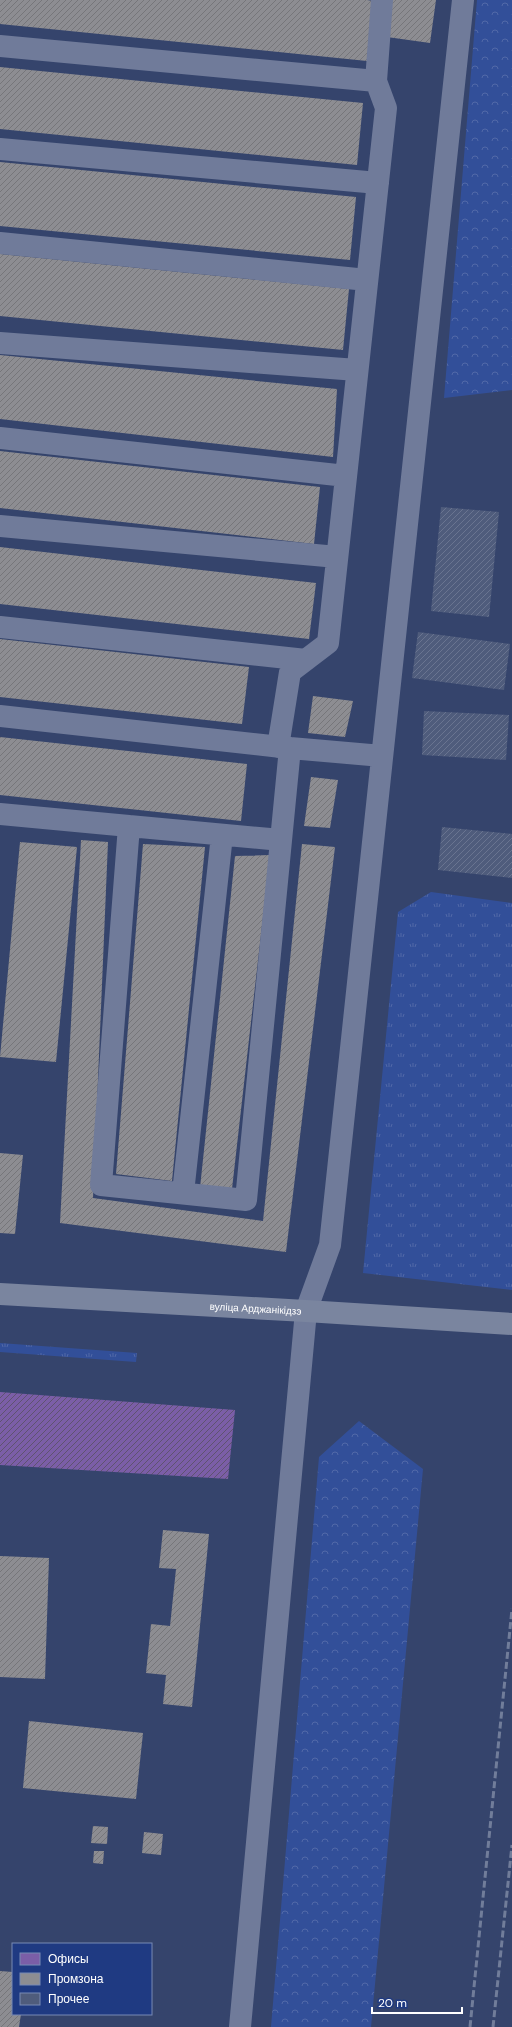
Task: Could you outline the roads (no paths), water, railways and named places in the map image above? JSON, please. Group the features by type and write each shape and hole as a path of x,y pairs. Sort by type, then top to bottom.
{"main road":[{"name":"вуліца Арджанікідзэ","path":"0,1294 512,1324"}],"lane":[{"path":"129,826 101,1185 246,1200 281,840 284,748 290,672 328,643 386,108 376,81 382,0"},
{"path":"240,2027 306,1311 330,1246 463,0"},
{"path":"0,46 376,81"},
{"path":"0,149 378,183"},
{"path":"0,243 367,280"},
{"path":"0,343 358,370"},
{"path":"0,438 346,476"},
{"path":"0,526 337,557"},
{"path":"0,627 306,660"},
{"path":"0,716 284,748 382,756"},
{"path":"0,814 281,840"},
{"path":"183,1193 222,835"}],"railway":[{"path":"470,2027 512,1609"},
{"path":"493,2027 512,1845"}]}
